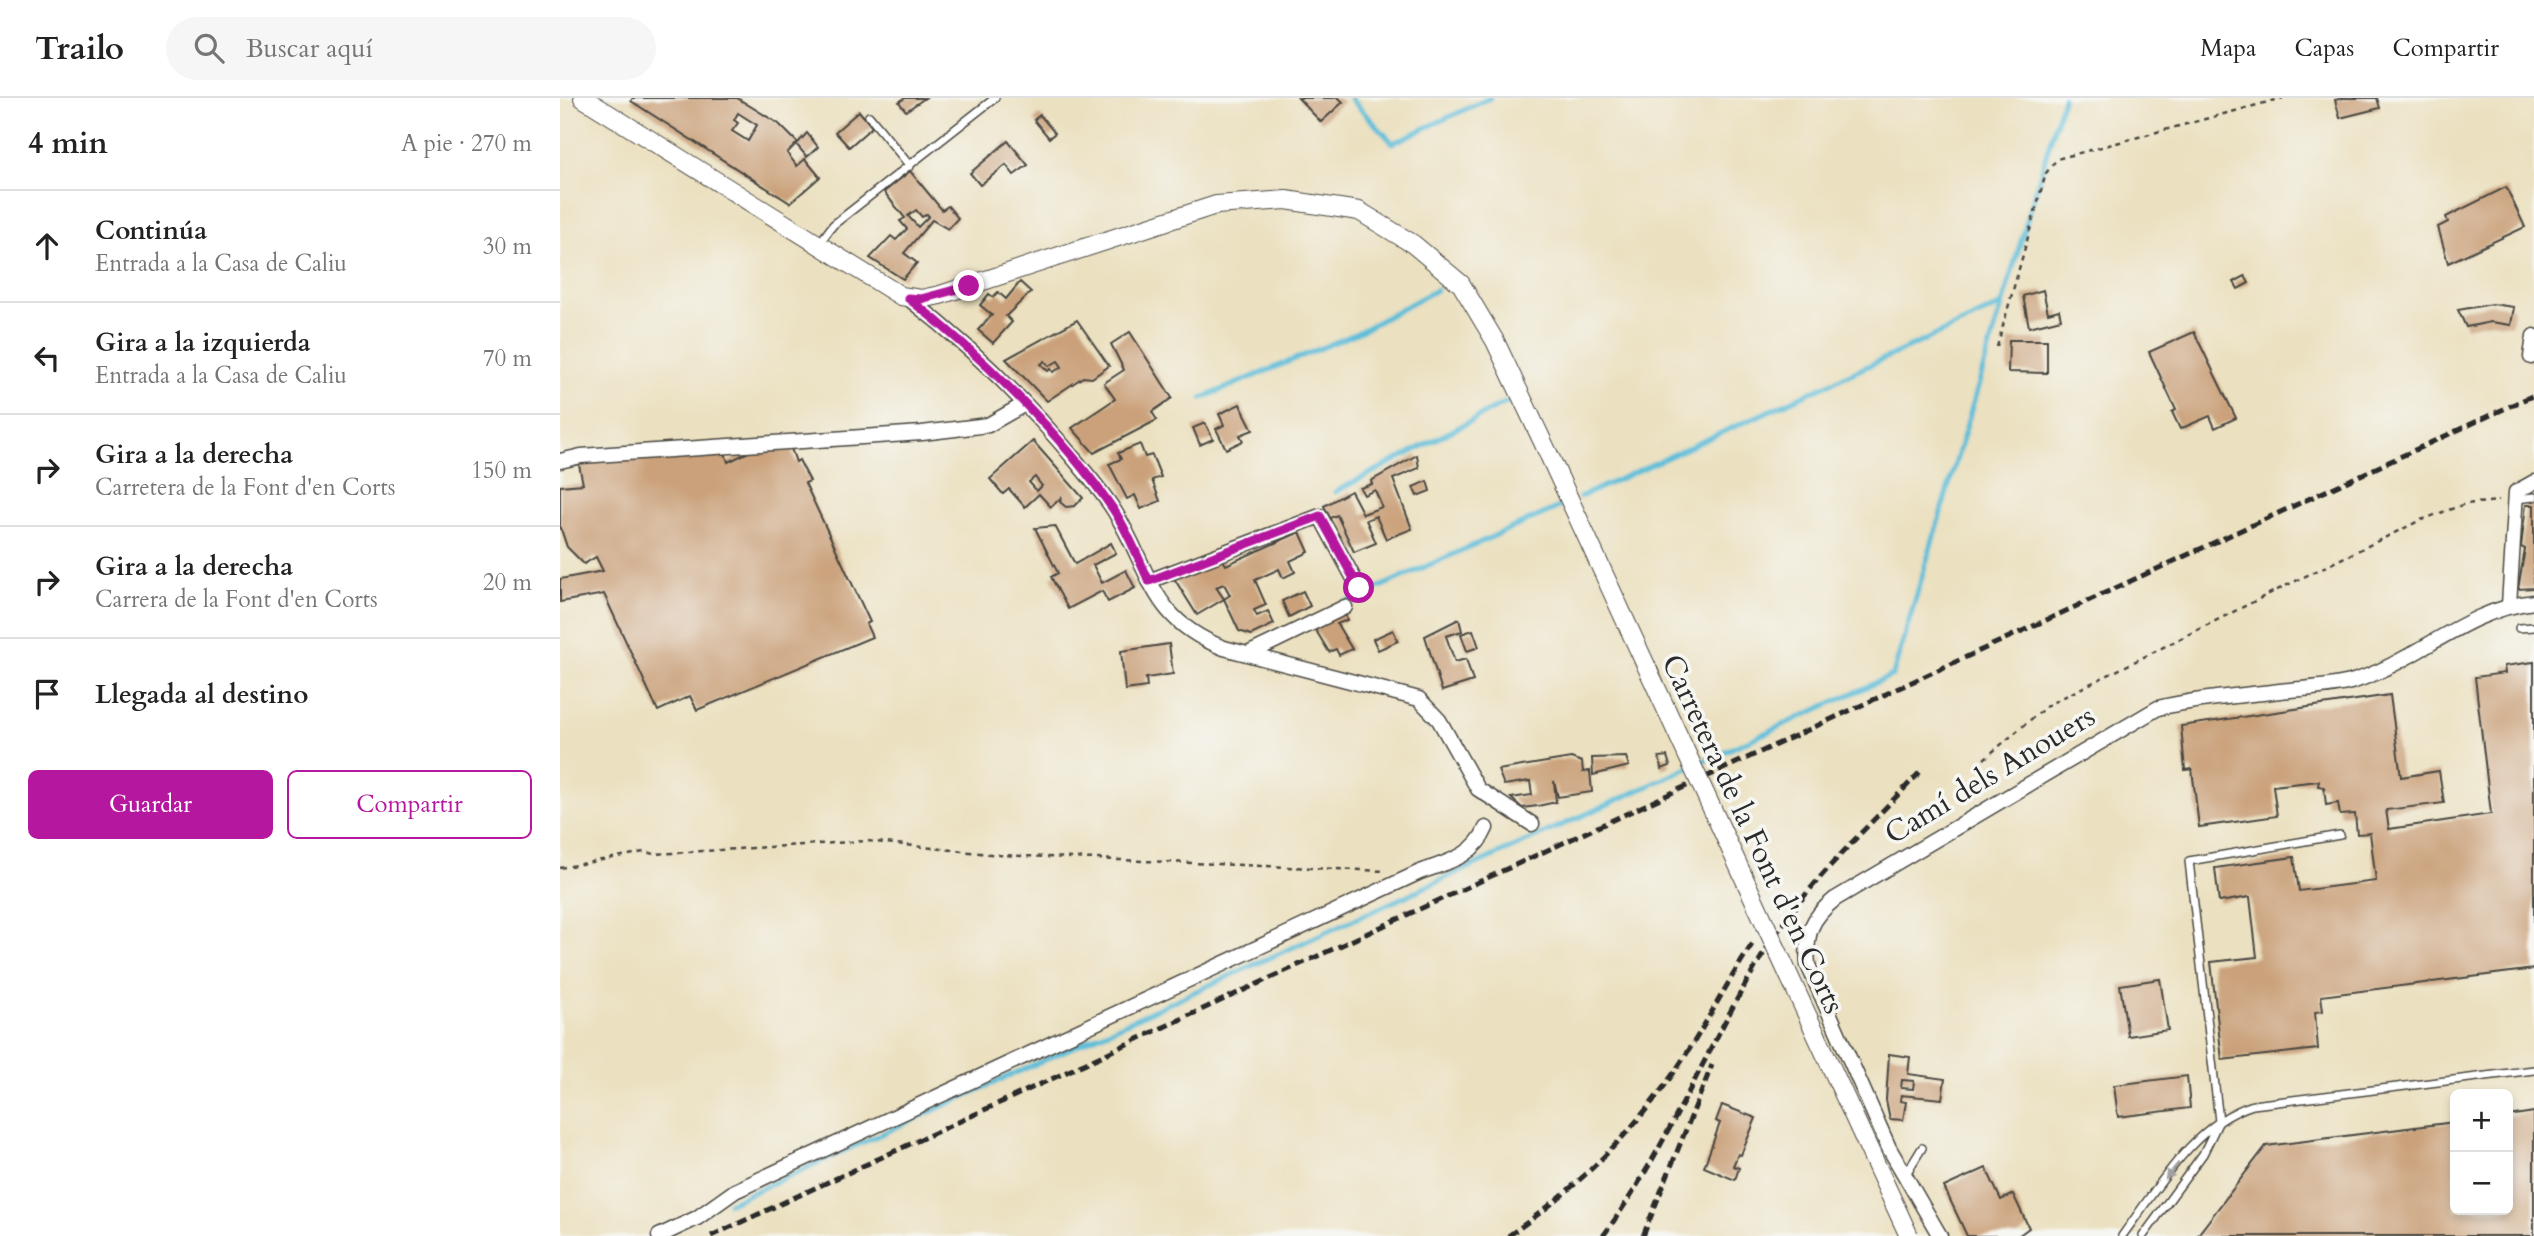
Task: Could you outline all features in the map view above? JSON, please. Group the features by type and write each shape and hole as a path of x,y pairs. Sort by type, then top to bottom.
{"street":[{"path":"583,98 818,246 908,298 945,327 1074,459 1115,511 1149,581 1171,615 1189,632 1224,648 1419,699 1439,720 1478,789 1532,824"},
{"name":"Carretera de la Font d'en Corts","path":"908,298 940,295 1216,205 1286,200 1359,211 1413,244 1461,284 1495,341 1549,455 1909,1236"},
{"path":"2531,357 2534,335"},
{"path":"560,461 581,456 922,433 988,425 1023,405"},
{"path":"2510,604 2516,492 2534,482"},
{"path":"1149,581 1320,516 1359,588"},
{"name":"Camí dels Anouers","path":"1940,1236 1904,1178 1808,965 1807,936 1812,921 1822,909 2158,708 2356,680 2483,614 2510,604 2534,602"},
{"path":"1250,653 1345,607"},
{"path":"659,1236 697,1218 735,1191 1420,872 1463,856 1480,841 1486,828"}],"lane":[{"path":"818,246 833,225 995,98"},
{"path":"869,116 910,166"},
{"path":"2516,499 2534,498"},
{"path":"2519,628 2534,626"},
{"path":"2143,1236 2203,1154 2219,1121 2189,861 2340,835"},
{"path":"2122,1236 2196,1141 2235,1110 2253,1105 2534,1070"},
{"path":"1904,1178 1922,1148"}],"path":[{"path":"1997,347 2046,173 2057,159 2283,98"},
{"path":"1983,759 2048,705 2287,585 2421,520 2465,504 2516,499"},
{"path":"560,868 644,852 655,854 867,841 999,855 1420,872"}],"building":[{"path":"633,98 737,98 779,124 798,143 807,133 818,147 807,157 796,144 787,153 797,166 805,159 820,177 790,203 631,101","holes":["738,113 757,125 748,141 732,131 738,123 734,120"]},
{"path":"905,98 925,98 906,111 899,102"},
{"path":"1298,98 1339,98 1343,102 1321,122"},
{"path":"2377,98 2380,108 2340,118 2335,100"},
{"path":"859,111 872,127 849,147 835,132"},
{"path":"1040,115 1055,133 1049,138 1034,120"},
{"path":"1008,141 1028,165 1014,175 1006,165 980,185 970,173"},
{"path":"910,171 942,210 948,206 958,218 948,229 932,220 904,253 917,263 903,279 870,258 891,236 896,240 907,229 900,221 905,218 884,192","holes":["916,210 922,217 927,214 929,216 918,227 908,216"]},
{"path":"2506,187 2525,227 2448,263 2438,227 2448,222 2446,217"},
{"path":"2245,276 2249,283 2238,289 2234,282"},
{"path":"1020,282 1031,292 1006,316 1012,322 993,343 978,330 992,315 980,305 989,294 993,297 998,292 1006,299"},
{"path":"2043,290 2048,313 2059,310 2061,319 2029,327 2023,296"},
{"path":"2492,304 2514,307 2511,325 2491,322 2466,327 2458,310"},
{"path":"1077,320 1109,366 1092,378 1083,377 1047,401 1006,359","holes":["1045,361 1049,366 1058,361 1062,367 1053,372 1041,364"]},
{"path":"1130,332 1172,398 1152,412 1157,420 1094,453 1072,428 1115,399 1104,383 1124,370 1111,344"},
{"path":"2194,332 2236,418 2215,428 2210,416 2180,429 2172,412 2176,410 2149,352"},
{"path":"2009,340 2047,340 2047,373 2008,372"},
{"path":"1240,404 1253,430 1240,435 1243,441 1226,449 1216,429 1224,425 1219,414"},
{"path":"1205,423 1213,439 1200,445 1193,428"},
{"path":"1033,441 1083,498 1075,506 1066,507 1060,502 1062,497 1051,507 1039,494 1025,507 1009,489 1003,494 990,479","holes":["1035,477 1042,486 1037,491 1029,482"]},
{"path":"765,444 790,446 796,462 799,460 810,481 805,483 870,622 866,624 872,637 697,710 690,696 658,711 604,594 560,602 560,579 603,571 596,557 584,564 567,547 560,526 560,486 583,484 578,460 723,447 728,462"},
{"path":"1140,444 1145,457 1152,455 1161,477 1152,480 1160,501 1141,509 1135,495 1127,499 1109,464 1121,459 1118,453"},
{"path":"1417,455 1419,468 1393,479 1412,529 1386,539 1376,516 1366,520 1376,543 1354,552 1337,515 1330,518 1324,506 1351,491 1363,514 1382,507 1375,490 1364,495 1360,488 1372,484 1371,481"},
{"path":"1427,481 1430,491 1417,496 1413,487"},
{"path":"2526,505 2534,505 2534,588 2518,589 2525,549 2521,547"},
{"path":"1055,526 1075,564 1111,543 1116,553 1093,565 1102,583 1126,570 1135,588 1108,602 1102,591 1068,609 1051,577 1058,573 1035,528"},
{"path":"1300,532 1309,552 1290,561 1295,572 1283,578 1279,569 1255,580 1266,605 1254,610 1257,616 1268,611 1274,624 1251,635 1239,631 1224,599 1197,615 1172,575 1223,560 1226,565","holes":["1224,584 1230,595 1224,599 1216,587"]},
{"path":"1303,591 1310,606 1289,617 1282,601"},
{"path":"1344,610 1347,620 1337,624 1352,649 1339,655 1336,649 1329,652 1312,624"},
{"path":"1459,619 1462,631 1446,636 1455,662 1466,659 1473,681 1442,691 1425,636"},
{"path":"1393,630 1398,641 1378,650 1373,639"},
{"path":"1473,630 1479,647 1467,651 1461,634"},
{"path":"1169,644 1173,674 1146,678 1147,687 1125,690 1121,651"},
{"path":"2534,662 2534,969 2321,996 2323,1011 2315,1012 2318,1049 2222,1060 2211,962 2257,957 2250,897 2219,902 2215,868 2294,857 2299,891 2376,881 2370,833 2357,834 2355,814 2340,815 2338,803 2326,805 2324,787 2318,786 2319,781 2273,786 2277,816 2199,827 2192,769 2185,770 2181,726 2390,695 2401,777 2439,771 2444,803 2386,810 2389,829 2491,814 2475,677 2505,673 2504,666"},
{"path":"1667,756 1670,766 1662,769 1659,757"},
{"path":"1626,757 1629,766 1593,775 1592,758"},
{"path":"1571,758 1582,762 1583,772 1590,771 1592,792 1558,797 1554,781 1556,802 1538,806 1522,808 1511,798 1532,795 1530,781 1504,785 1498,770"},
{"path":"2160,979 2168,1030 2128,1036 2120,985"},
{"path":"1889,1054 1910,1057 1908,1074 1945,1079 1942,1099 1901,1095 1900,1101 1906,1102 1903,1120 1890,1119 1886,1100","holes":["1902,1080 1914,1081 1913,1089 1901,1088"]},
{"path":"2187,1076 2190,1108 2118,1117 2114,1085"},
{"path":"1722,1105 1756,1118 1741,1155 1738,1154 1733,1166 1739,1168 1735,1180 1704,1167 1720,1123 1716,1121"},
{"path":"2534,1112 2534,1236 2197,1236 2266,1146 2450,1123 2450,1215 2513,1215 2513,1115"},
{"path":"1986,1168 2001,1200 2013,1194 2029,1228 2018,1236 1967,1236 1944,1187"}],"waterway":[{"path":"1350,98 1393,143 1490,98"},
{"path":"729,1203 1893,675 2063,98"},
{"path":"1202,398 1357,333 1436,290"},
{"path":"1580,497 2002,305"},
{"path":"1335,492 1507,402"},
{"path":"1344,603 1559,507"}],"railway":[{"path":"711,1236 2534,395"},
{"path":"1603,1236 1648,1167 1726,1020 1783,924 1820,878 1921,771"},
{"path":"1508,1236 1584,1176 1650,1105 1687,1053 1753,943"},
{"path":"1643,1236 1712,1065"}],"route":[{"path":"969,286 921,299 908,298 936,319 999,378 1074,459 1115,511 1149,581 1320,516 1359,588"}]}
